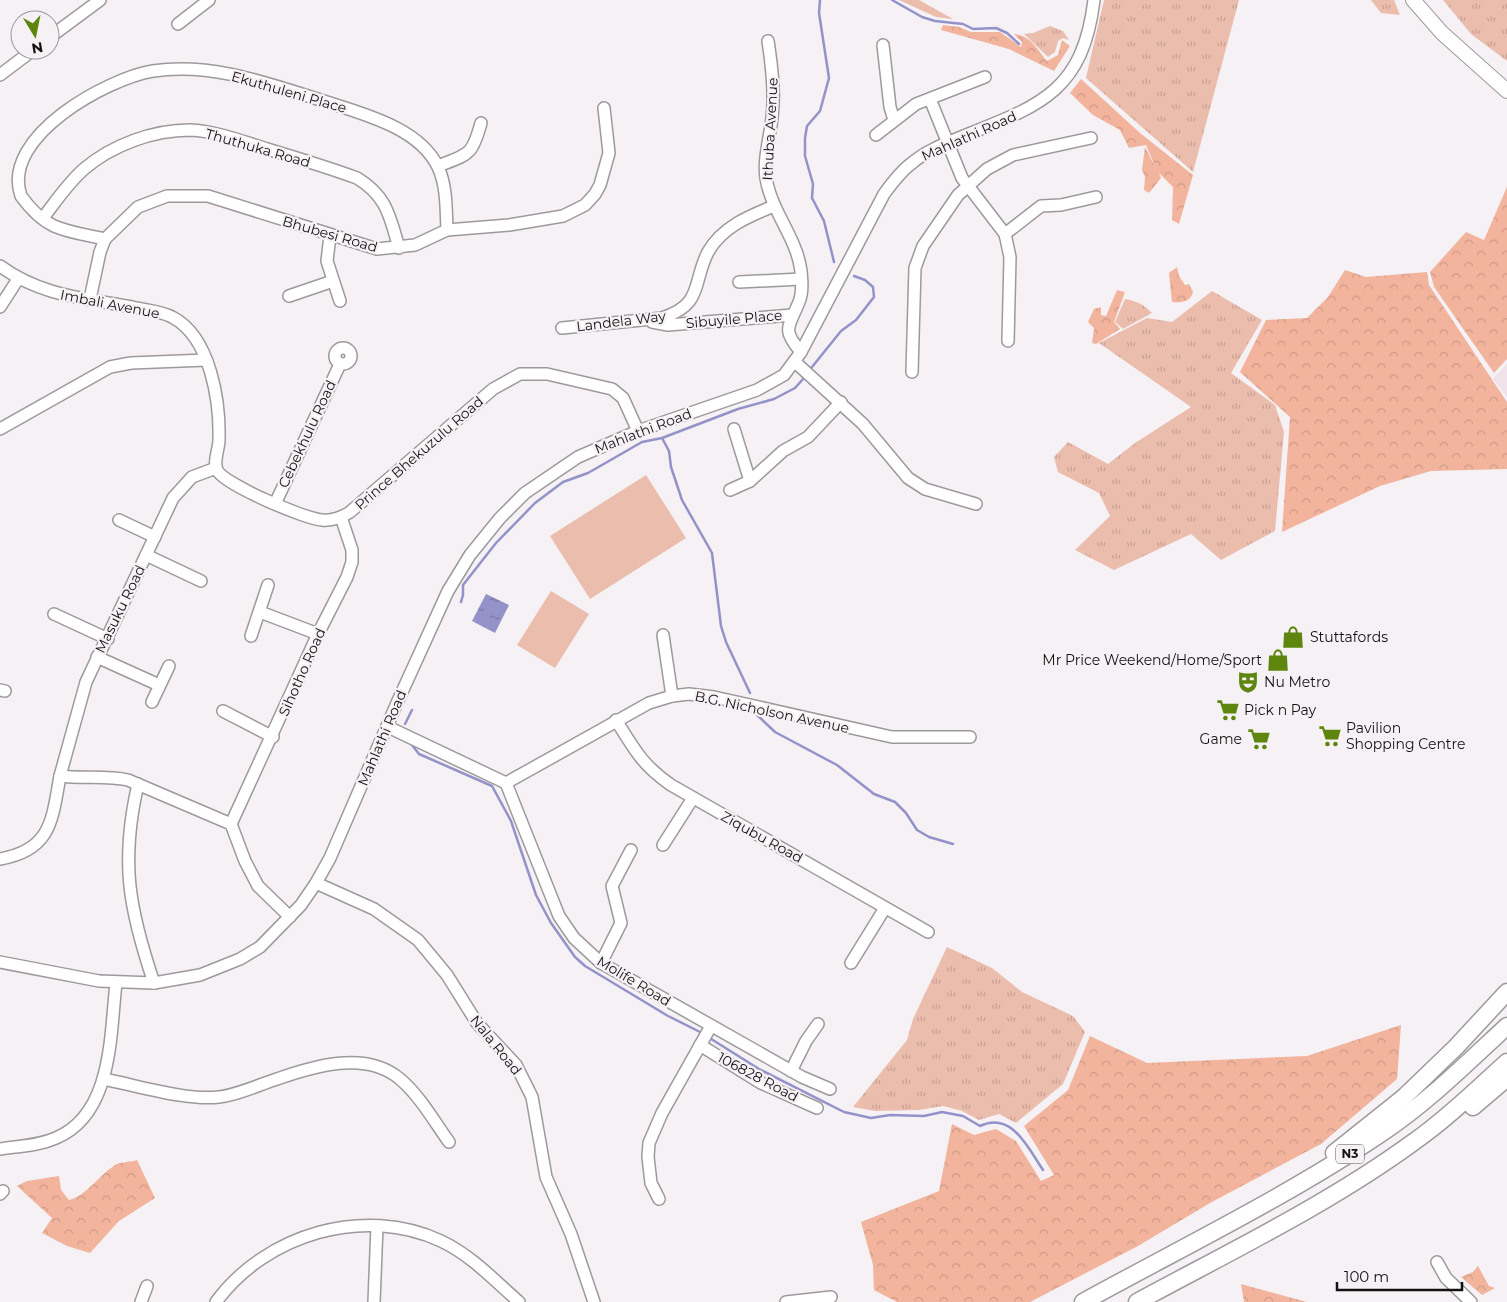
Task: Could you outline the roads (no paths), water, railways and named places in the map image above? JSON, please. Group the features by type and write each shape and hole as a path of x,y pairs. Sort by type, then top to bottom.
{"highway":[{"path":"1290,1189 1403,1098 1456,1047 1507,992"},
{"name":"N3","path":"1083,1302 1290,1189 1384,1132 1421,1104 1507,1026"},
{"name":"N3","path":"1137,1302 1361,1178 1417,1140 1507,1062"},
{"path":"1417,1140 1454,1121 1507,1078"}],"main road":[{"path":"1413,0 1442,33 1507,91"}],"street":[{"path":"60,30 100,0"},
{"path":"178,24 209,0"},
{"name":"Mahlathi Road","path":"0,962 116,983 154,983 200,975 240,959 268,940 290,917 316,883 330,858 448,591 470,554 500,518 525,493 552,473 600,446 757,390 784,375 798,357 884,194 912,162 948,143 1024,112 1055,90 1066,79 1082,54 1092,23 1094,0"},
{"name":"Ithuba Avenue","path":"768,41 773,70 774,102 765,174 774,206 796,254 801,279 801,294 788,328 789,336 798,357 863,424 908,478 925,489 976,504"},
{"path":"883,45 890,107 894,120"},
{"path":"0,75 20,60"},
{"name":"Ekuthuleni Place","path":"105,239 65,230 52,225 28,206 18,192 12,177 12,165 20,146 36,129 72,102 124,78 152,71 180,69 242,75 362,114 397,129 416,141 438,166 444,183 447,230"},
{"path":"876,134 916,104 985,77"},
{"path":"930,99 967,186 1005,234 1010,257 1008,341"},
{"name":"Bhubesi Road","path":"90,299 100,252 105,239 131,213 148,202 183,195 208,196 368,247 399,248 414,245 447,230 509,226 563,216 585,205 598,190 607,162 609,146 604,108"},
{"path":"438,166 466,155 472,150 481,123"},
{"name":"Thuthuka Road","path":"42,218 73,180 106,154 163,132 191,130 234,139 342,173 367,184 378,193 386,205 399,248"},
{"path":"912,372 913,279 918,257 935,228 967,186 995,164 1013,155 1091,138"},
{"path":"1005,234 1041,206 1061,205 1096,197"},
{"name":"Landela Way","path":"562,328 662,318 681,309 697,290 708,253 720,236 744,219 774,206"},
{"path":"330,236 326,254 340,301"},
{"name":"Imbali Avenue","path":"0,266 18,279 56,294 90,299 173,318 187,330 206,360"},
{"path":"0,306 18,279"},
{"path":"739,282 801,279"},
{"path":"289,296 333,281"},
{"name":"Sibuyile Place","path":"646,320 668,325 792,315"},
{"path":"0,429 110,368 131,363 206,360 215,386 219,439 216,468"},
{"name":"Cebekhulu Road","path":"275,504 340,364"},
{"name":"Prince Bhekuzulu Road","path":"216,468 223,477 233,484 312,519 327,520 341,518 356,508 493,390 520,374 547,374 612,389 623,398 638,431"},
{"path":"730,490 750,481 784,451 816,431 841,402"},
{"path":"734,429 750,481"},
{"name":"Masuku Road","path":"0,859 28,852 40,842 55,808 60,776 86,682 97,657 108,639 173,498 192,477 216,468"},
{"name":"Sihotho Road","path":"232,824 352,562 351,541 341,518"},
{"path":"119,520 155,537"},
{"path":"146,555 201,581"},
{"path":"250,636 260,612 268,584"},
{"path":"260,612 318,634"},
{"path":"54,614 108,639"},
{"path":"663,635 672,696"},
{"path":"97,657 159,685"},
{"path":"152,702 169,666"},
{"name":"B.G. Nicholson Avenue","path":"506,783 649,703 672,696 689,694 714,697 892,738 970,737"},
{"path":"223,711 273,737"},
{"name":"Ziqubu Road","path":"616,720 639,758 648,768 693,798 928,932"},
{"path":"388,727 506,783"},
{"path":"60,776 88,778 114,776 138,784 232,824 245,861 258,886 290,917"},
{"name":"Molife Road","path":"506,783 559,916 574,938 601,962 710,1027 791,1071 830,1089"},
{"path":"138,784 128,844 128,882 142,948 154,983"},
{"path":"663,845 693,798"},
{"path":"601,962 621,923 612,886 631,850"},
{"name":"Nala Road","path":"316,883 374,910 418,940 447,975 477,1023 516,1065 532,1097 548,1184 571,1234 594,1302"},
{"path":"851,963 885,908"},
{"path":"0,1149 46,1142 66,1133 83,1120 90,1110 102,1079 109,1042 116,983"},
{"path":"791,1071 806,1041 818,1024"},
{"path":"659,1199 651,1184 648,1157 649,1143 654,1128 710,1027"},
{"name":"106828 Road","path":"701,1043 761,1082 817,1108"},
{"path":"102,1079 206,1098 229,1095 317,1067 362,1063 376,1066 400,1079 416,1096 449,1142"},
{"path":"216,1302 250,1268 288,1243 310,1234 345,1226 377,1226 425,1235 454,1248 519,1302"},
{"path":"374,1302 377,1226"},
{"path":"1437,1262 1446,1278 1471,1302"},
{"path":"141,1302 147,1286"},
{"path":"786,1302 831,1297"}],"water":[{"path":"486,594 509,605 495,633 472,621"}],"waterway":[{"path":"820,0 819,13 829,78 820,111 807,126 805,156 813,184 812,198 824,221 834,262"},
{"path":"892,0 922,17 935,21 963,24 973,29 996,28 1007,33 1019,44"},
{"path":"812,367 841,331 856,320 874,297 873,287 865,280 854,276"},
{"path":"461,602 463,585 496,543 535,503 563,482 588,473 642,442 662,438 738,409 774,399 795,388 804,378"},
{"path":"662,438 669,451 671,467 682,500 712,553 721,626 726,642 750,693"},
{"path":"405,724 412,710"},
{"path":"756,714 775,732 837,765 874,794 895,802 906,813 917,830 929,837 953,844"},
{"path":"412,745 419,754 492,786 511,821 536,895 551,923 575,957 585,966 668,1016 704,1034"},
{"path":"708,1037 759,1069 844,1112 871,1118 890,1115 924,1116 942,1112 963,1116 980,1126 1001,1123 1018,1134 1043,1170"}],"place":[{"name":"Stuttafords","path":"1293,637"},
{"name":"Mr Price Weekend/Home/Sport","path":"1278,660"},
{"name":"Nu Metro","path":"1248,682"},
{"name":"Pick n Pay","path":"1228,710"},
{"name":"Pavilion Shopping Centre","path":"1330,736"},
{"name":"Game","path":"1259,739"}]}
